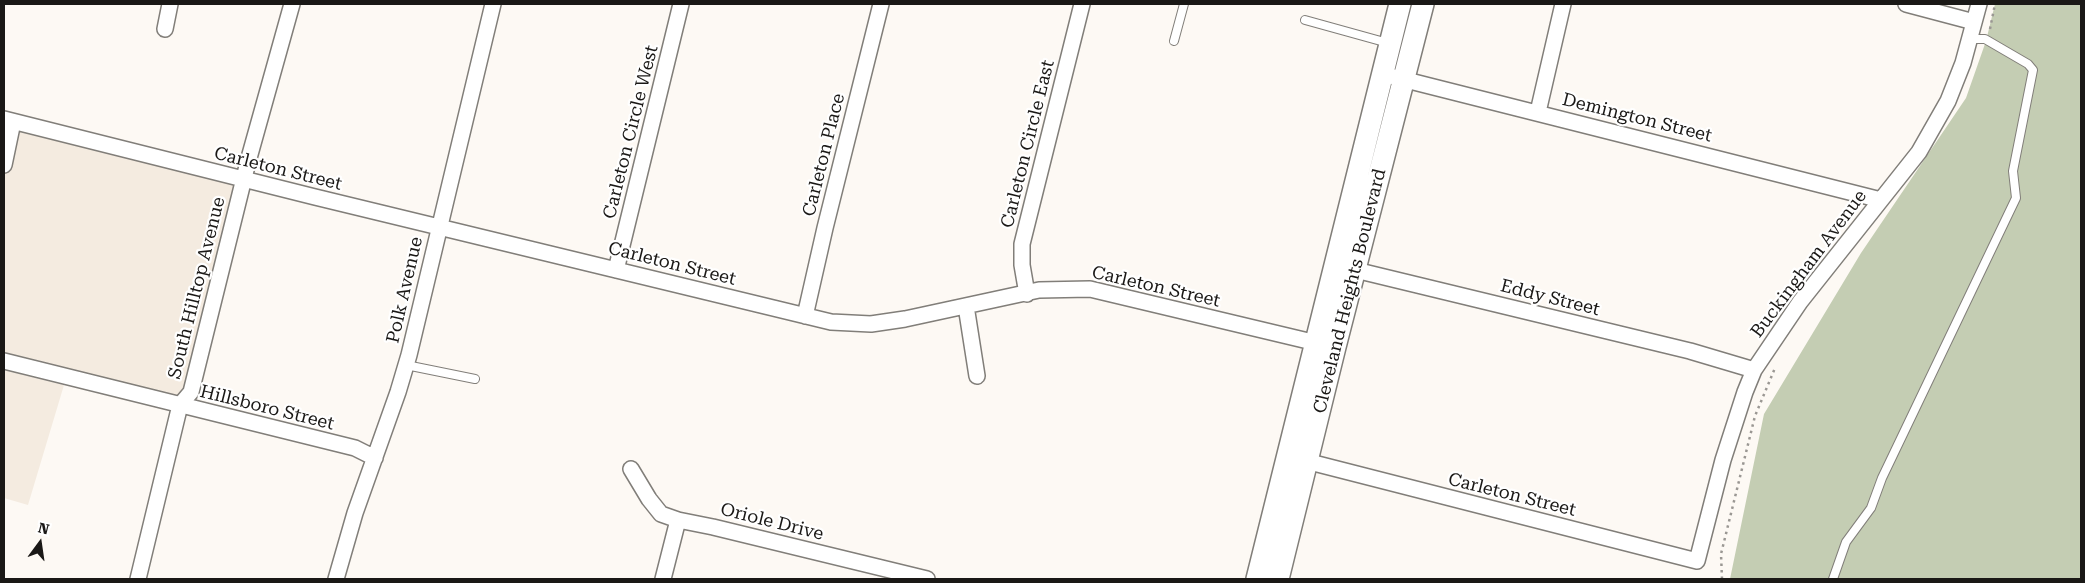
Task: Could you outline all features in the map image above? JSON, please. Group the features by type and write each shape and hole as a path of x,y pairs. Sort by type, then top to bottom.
{"street":[{"path":"165,29 170,4"},
{"name":"South Hilltop Avenue","path":"138,579 180,406 191,392 243,179 292,4"},
{"name":"Polk Avenue","path":"336,579 350,529 406,365 493,4"},
{"name":"Carleton Circle West","path":"616,270 681,4"},
{"name":"Carleton Place","path":"806,316 825,228 881,4"},
{"name":"Carleton Circle East","path":"1027,294 1022,265 1022,244 1082,4"},
{"name":"Cleveland Heights Boulevard","path":"1278,579 1298,459 1326,345 1346,268 1404,80 1400,4"},
{"name":"Cleveland Heights Boulevard","path":"1346,268 1383,74 1401,47 1423,4"},
{"path":"1538,112 1563,4"},
{"path":"1906,4 1974,22"},
{"name":"Buckingham Avenue","path":"1697,561 1723,460 1754,370 1800,302 1919,152 1951,94 1977,39 1974,22 1979,4"},
{"name":"Demington Street","path":"1383,74 1881,200"},
{"path":"4,165 8,121"},
{"name":"Carleton Street","path":"8,121 831,322 871,324 905,319 1039,290 1090,289 1326,345"},
{"name":"Eddy Street","path":"1346,268 1690,351 1754,370"},
{"path":"966,306 977,376"},
{"name":"Hillsboro Street","path":"4,361 355,448 375,458"},
{"name":"Carleton Street","path":"1298,459 1697,561"},
{"name":"Cleveland Heights Boulevard","path":"1258,579 1298,459"},
{"name":"Oriole Drive","path":"631,469 649,499 662,514 678,520 927,579"},
{"path":"664,579 678,520"}],"lane":[{"path":"1174,41 1184,4"},
{"path":"1305,20 1401,47"},
{"path":"1833,579 1846,542 1871,508 1882,478 2016,198 2013,171 2033,70 2028,64 1977,39"},
{"path":"406,365 476,379"}],"path":[{"path":"1977,39 1992,26 1995,4"},
{"path":"1722,579 1721,554 1753,426 1777,364"}],"shaded area":[{"path":"4,128 234,185 184,388 178,396 4,352"},
{"path":"4,370 64,385 28,505 4,498"}],"green space":[{"path":"1995,4 2081,4 2081,579 1730,579 1764,414 1861,253 1966,98 1986,41"}]}
